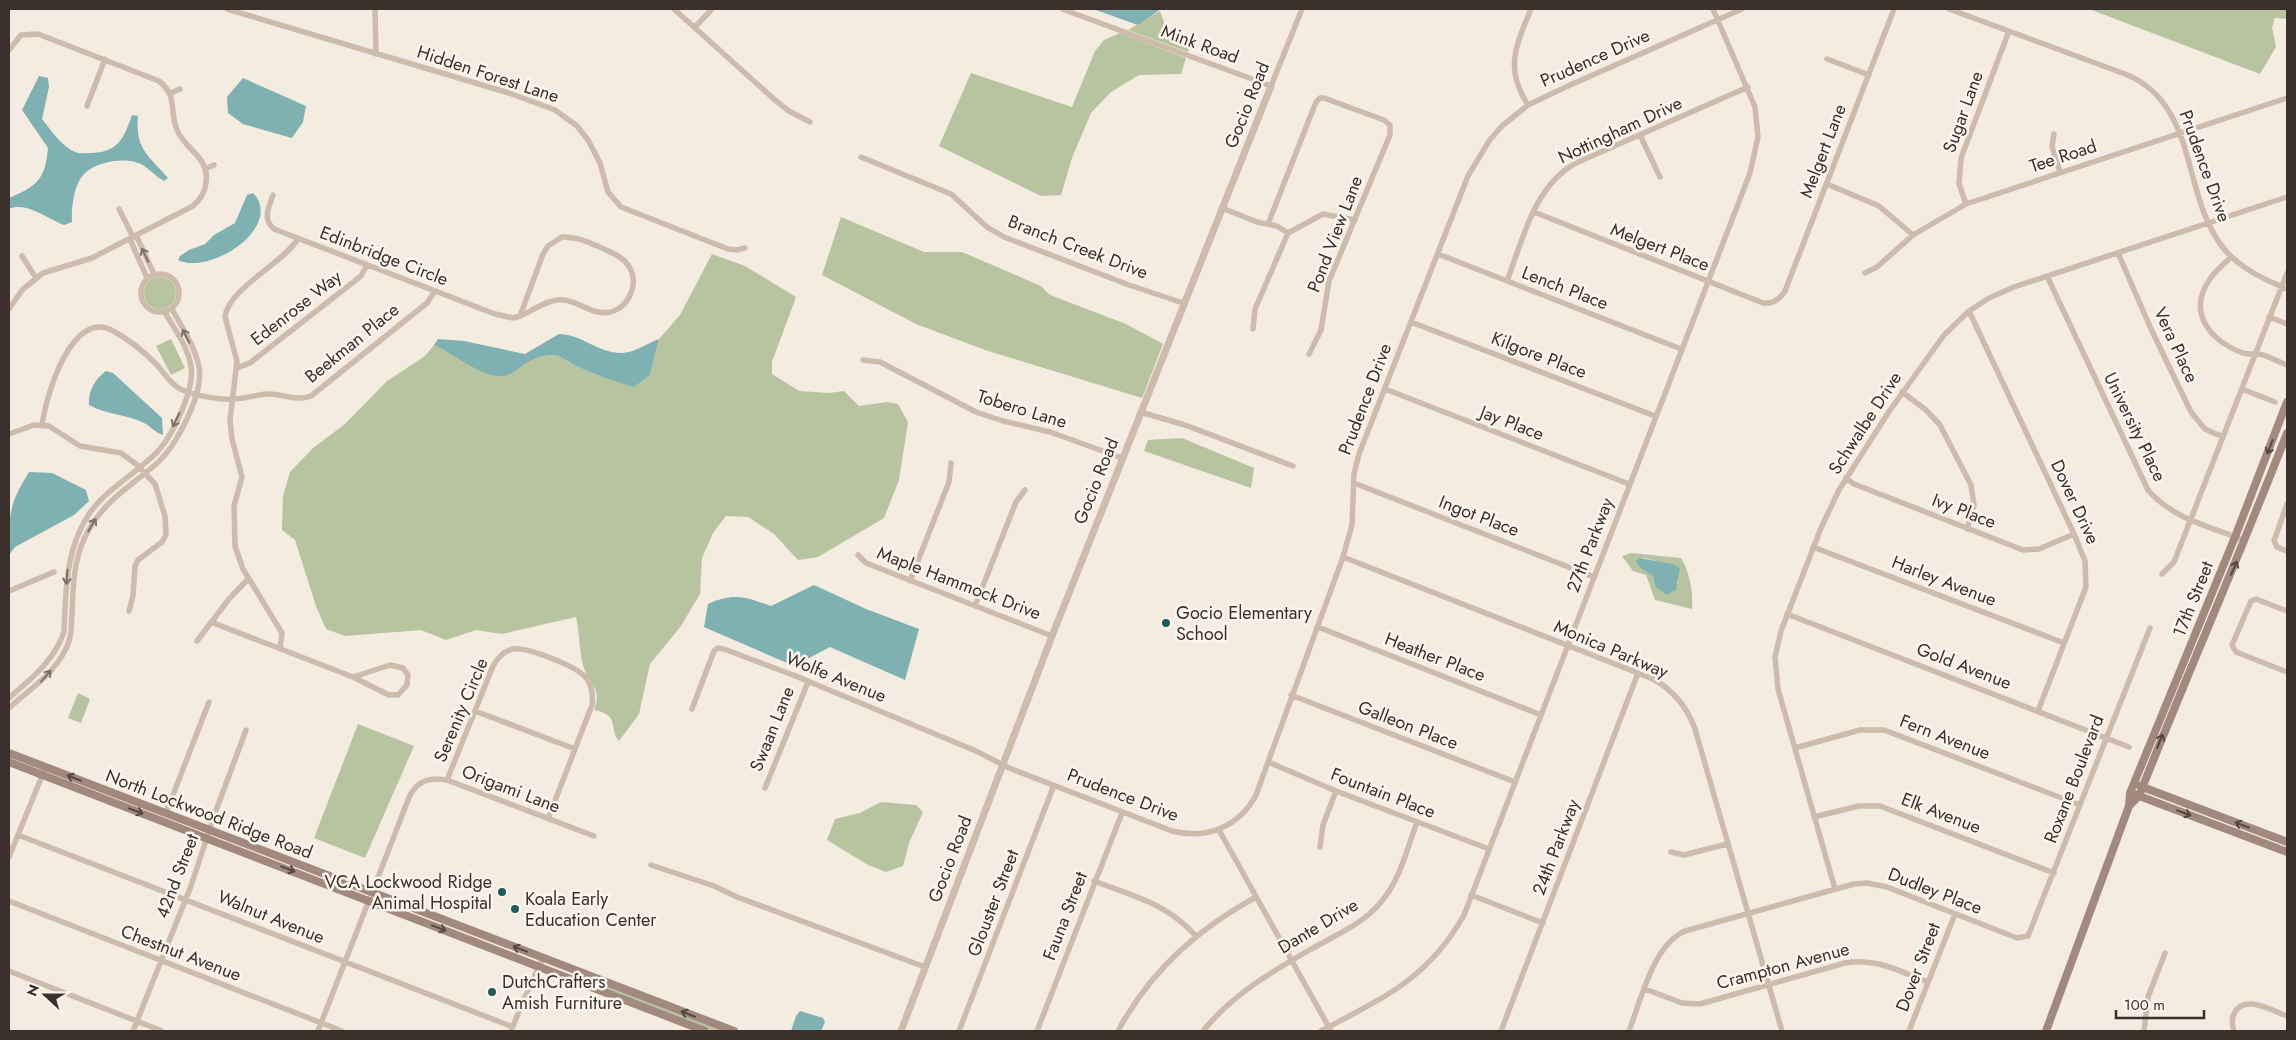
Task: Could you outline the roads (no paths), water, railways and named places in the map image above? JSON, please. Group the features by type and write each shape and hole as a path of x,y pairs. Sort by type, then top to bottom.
{"main road":[{"name":"17th Street","path":"2046,1031 2129,806 2133,784 2235,537 2287,402"},
{"name":"17th Street","path":"2129,806 2139,796 2172,711 2245,541 2287,433"},
{"name":"North Lockwood Ridge Road","path":"9,753 166,813 209,834"},
{"name":"North Lockwood Ridge Road","path":"9,762 209,834 705,1031"},
{"path":"2133,784 2287,842"},
{"path":"2130,793 2287,852"},
{"name":"North Lockwood Ridge Road","path":"370,897 543,958 734,1031"}],"street":[{"name":"Hidden Forest Lane","path":"228,9 509,94 555,110 570,120 588,140 600,163 608,192 621,207 728,249 737,250 745,248"},
{"path":"375,9 376,54"},
{"path":"674,9 696,26 789,111 810,122"},
{"path":"696,26 712,9"},
{"name":"Mink Road","path":"1062,9 1271,86"},
{"name":"Gocio Road","path":"900,1031 1140,412 1302,9"},
{"path":"1528,105 1518,87 1513,64 1517,44 1530,9"},
{"name":"27th Parkway","path":"1321,1031 1330,1029 1398,988 1425,968 1454,934 1464,915 1594,577 1755,156 1758,138 1756,112 1748,87 1713,9"},
{"name":"Prudence Drive","path":"1002,764 1122,813 1182,833 1205,834 1219,830 1236,820 1256,795 1318,627 1343,557 1352,525 1354,483 1359,454 1468,176 1479,155 1502,126 1528,105 1742,9"},
{"name":"Melgert Lane","path":"1777,300 1785,291 1894,9"},
{"name":"Prudence Drive","path":"1949,9 2130,76 2144,84 2162,99 2170,111 2209,223 2221,245 2231,256 2254,273 2284,288"},
{"name":"Sugar Lane","path":"1966,204 1959,184 1961,158 2009,31"},
{"path":"9,50 21,35 34,33 154,78 171,93 175,123 180,136 206,168 206,186 196,204 92,258 53,269 36,278 22,290 9,309"},
{"path":"88,106 105,59"},
{"path":"1827,59 1868,75"},
{"name":"Nottingham Drive","path":"1507,281 1534,212 1546,189 1564,171 1748,87"},
{"path":"171,93 180,88"},
{"name":"Pond View Lane","path":"1268,224 1316,102 1320,98 1384,120 1390,126 1390,135 1329,281 1321,330 1308,354"},
{"name":"Tee Road","path":"1865,273 1877,267 1913,235 1966,204 2287,98"},
{"path":"2054,134 2052,147 2060,172"},
{"path":"1640,135 1660,177"},
{"name":"Branch Creek Drive","path":"861,158 951,194 987,227 1004,237 1129,286 1184,303"},
{"path":"206,168 214,164"},
{"path":"1826,184 1879,206 1913,235"},
{"name":"Edinbridge Circle","path":"273,195 267,216 270,226 298,239 505,317 513,318 520,316"},
{"name":"Schwalbe Drive","path":"1835,889 1778,689 1775,670 1777,643 1831,505 1846,478 1902,392 1944,335 1969,311 2000,293 2287,197"},
{"path":"1222,208 1277,226 1288,232"},
{"path":"119,209 154,274"},
{"name":"Melgert Place","path":"1534,212 1763,303 1777,300"},
{"path":"1253,329 1255,309 1288,232 1323,214 1355,220"},
{"path":"133,237 147,278"},
{"path":"562,238 579,239 615,254 628,265 632,274 633,283 628,298 618,308 610,312 592,310 562,300 554,300 520,316 543,254 548,246 562,238"},
{"path":"280,649 282,633 248,579 238,558 233,535 234,506 242,476 230,429 237,368 235,351 225,323 225,310 228,304 288,252 298,239"},
{"name":"Vera Place","path":"2118,253 2151,329 2191,412 2202,426 2223,437"},
{"name":"Lench Place","path":"1438,254 1681,349"},
{"path":"22,256 36,278"},
{"path":"2231,256 2210,278 2204,289 2201,302 2202,316 2208,330 2218,340 2245,354 2255,354 2287,365"},
{"name":"Edenrose Way","path":"237,368 250,363 361,276 367,265"},
{"path":"2162,574 2174,562 2255,354 2284,288 2287,273"},
{"path":"154,274 169,276 176,283 179,296 172,308 164,311 153,310 143,301 142,289 147,278 154,274"},
{"name":"University Place","path":"2047,276 2144,484 2164,506 2190,520 2245,541"},
{"name":"Beekman Place","path":"42,425 46,401 70,346 85,332 98,328 109,329 146,354 177,387 189,392 233,399 266,394 290,399 302,399 311,396 427,303 435,291"},
{"path":"9,708 47,676 65,650 71,636 74,570 78,553 89,530 110,500 157,463 174,443 196,394 200,378 196,356 172,308"},
{"path":"9,698 39,672 54,653 64,632 67,570 80,530 101,500 115,485 139,468 159,450 167,439 189,392 192,374 189,358 164,311"},
{"name":"Dover Drive","path":"1969,311 2085,561 2087,581 2038,711"},
{"path":"2270,317 2287,324"},
{"name":"Kilgore Place","path":"1411,322 1655,416"},
{"path":"189,358 196,356"},
{"name":"Tobero Lane","path":"863,360 880,362 889,366 976,412 1003,421 1050,432 1122,458"},
{"path":"2242,388 2275,402"},
{"name":"Jay Place","path":"1385,389 1629,484"},
{"path":"1902,392 1926,410 1940,425 1971,485 1974,505 1967,529"},
{"path":"1140,412 1185,425 1293,466"},
{"path":"9,434 25,427 42,425 55,429 80,446 121,453 155,484 161,498 165,516 166,535 162,542 138,560 135,566 134,596 129,611"},
{"path":"910,581 949,482 951,463"},
{"name":"Ivy Place","path":"1846,478 1854,484 1967,529 2028,550 2046,547 2074,534"},
{"name":"Ingot Place","path":"1354,483 1594,577"},
{"path":"975,606 1016,502 1025,490"},
{"path":"2287,504 2274,542 2277,547 2287,551"},
{"name":"Harley Avenue","path":"1813,547 2064,643"},
{"name":"Maple Hammock Drive","path":"858,555 866,563 1052,636"},
{"name":"Monica Parkway","path":"1343,557 1638,673 1665,686 1688,711 1695,729 1767,985 1782,1031"},
{"path":"9,591 54,572"},
{"path":"198,641 233,593 248,579"},
{"path":"2287,611 2256,599 2250,601 2232,644 2236,652 2287,672"},
{"path":"65,609 72,610"},
{"name":"Gold Avenue","path":"1787,614 2129,747"},
{"path":"212,622 353,677 392,695 405,690 408,680 405,671 394,665 353,677"},
{"name":"Heather Place","path":"1318,627 1541,714"},
{"name":"Roxane Boulevard","path":"2024,938 2030,934 2150,628"},
{"name":"Wolfe Avenue","path":"692,709 714,652 718,648 808,682 976,751 1002,764"},
{"name":"Serenity Circle","path":"447,780 493,666 503,653 519,649 563,664 582,673 592,687 593,696 592,705 548,819"},
{"name":"24th Parkway","path":"1501,1031 1638,673"},
{"name":"Swaan Lane","path":"765,788 808,682"},
{"name":"Galleon Place","path":"1291,696 1515,782"},
{"path":"166,813 209,702"},
{"path":"475,711 575,749"},
{"name":"42nd Street","path":"133,1031 186,900 246,730"},
{"name":"Fern Avenue","path":"1795,748 1860,730 1884,730 2080,805"},
{"name":"Fountain Place","path":"1268,762 1336,791 1489,850"},
{"path":"9,857 46,767"},
{"name":"Origami Lane","path":"318,1031 414,788 428,779 447,780 594,836"},
{"name":"Glouster Street","path":"959,1031 1054,785"},
{"path":"1320,847 1322,825 1336,791"},
{"name":"Elk Avenue","path":"1814,817 1858,806 1880,806 2054,872"},
{"name":"Fauna Street","path":"1037,1031 1122,813"},
{"name":"Dante Drive","path":"1203,1031 1243,991 1291,960 1358,923 1375,909 1388,894 1396,878 1417,822"},
{"path":"1219,830 1330,1029"},
{"name":"Walnut Avenue","path":"18,835 512,1029"},
{"path":"1671,852 1684,854 1728,844"},
{"path":"651,865 714,886 745,900 925,968"},
{"path":"1094,881 1162,908 1176,916 1196,936"},
{"name":"Dudley Place","path":"1629,1031 1660,953 1673,938 1685,931 1854,884 1877,885 2017,938 2024,938"},
{"path":"1471,895 1543,923"},
{"path":"1118,1031 1134,1004 1160,970 1196,936 1227,913 1256,897"},
{"name":"Chestnut Avenue","path":"9,901 342,1031"},
{"name":"Dover Street","path":"1909,1031 1955,914"},
{"path":"2144,1031 2148,997 2165,953"},
{"path":"512,1029 543,958"},
{"name":"Crampton Avenue","path":"1645,989 1678,1002 1693,1005 1845,962 1859,961 1877,963 1928,982"},
{"path":"9,971 162,1031"},
{"path":"2234,1031 2232,1017 2238,1008 2244,1005 2255,1004 2287,1016"}],"water":[{"path":"1093,9 1161,9 1138,25"},
{"path":"39,76 48,78 49,87 42,119 65,146 78,153 107,150 119,143 132,115 138,116 139,136 144,151 168,178 164,181 139,163 122,160 108,162 95,166 81,178 74,196 72,222 64,225 23,207 9,209 9,198 26,190 38,181 45,168 48,148 22,110"},
{"path":"243,78 306,106 303,122 292,138 243,124 228,113 227,97"},
{"path":"253,193 260,206 259,220 252,233 239,245 224,255 207,261 191,263 178,260 180,256 189,250 205,244 214,235 235,223 247,195"},
{"path":"559,334 576,337 605,350 622,353 636,350 659,339 650,375 634,387 590,372 552,355 531,360 505,376 495,376 474,368 434,345 438,339 464,341 525,354"},
{"path":"106,371 113,373 162,418 163,435 132,418 103,411 89,405 93,386"},
{"path":"29,472 52,473 86,490 89,501 74,515 15,547 9,555 11,511 17,494"},
{"path":"1639,558 1673,564 1680,568 1676,590 1666,595 1655,586 1653,576 1640,568 1636,562"},
{"path":"814,585 866,609 919,629 905,680 830,647 794,666 704,627 708,604 717,600 740,597 771,606"},
{"path":"800,1011 823,1018 825,1022 821,1031 791,1031 796,1016"}],"place":[{"name":"Gocio Elementary School","path":"1166,623"},
{"name":"VCA Lockwood Ridge Animal Hospital","path":"502,892"},
{"name":"Koala Early Education Center","path":"515,909"},
{"name":"DutchCrafters Amish Furniture","path":"492,992"}]}
